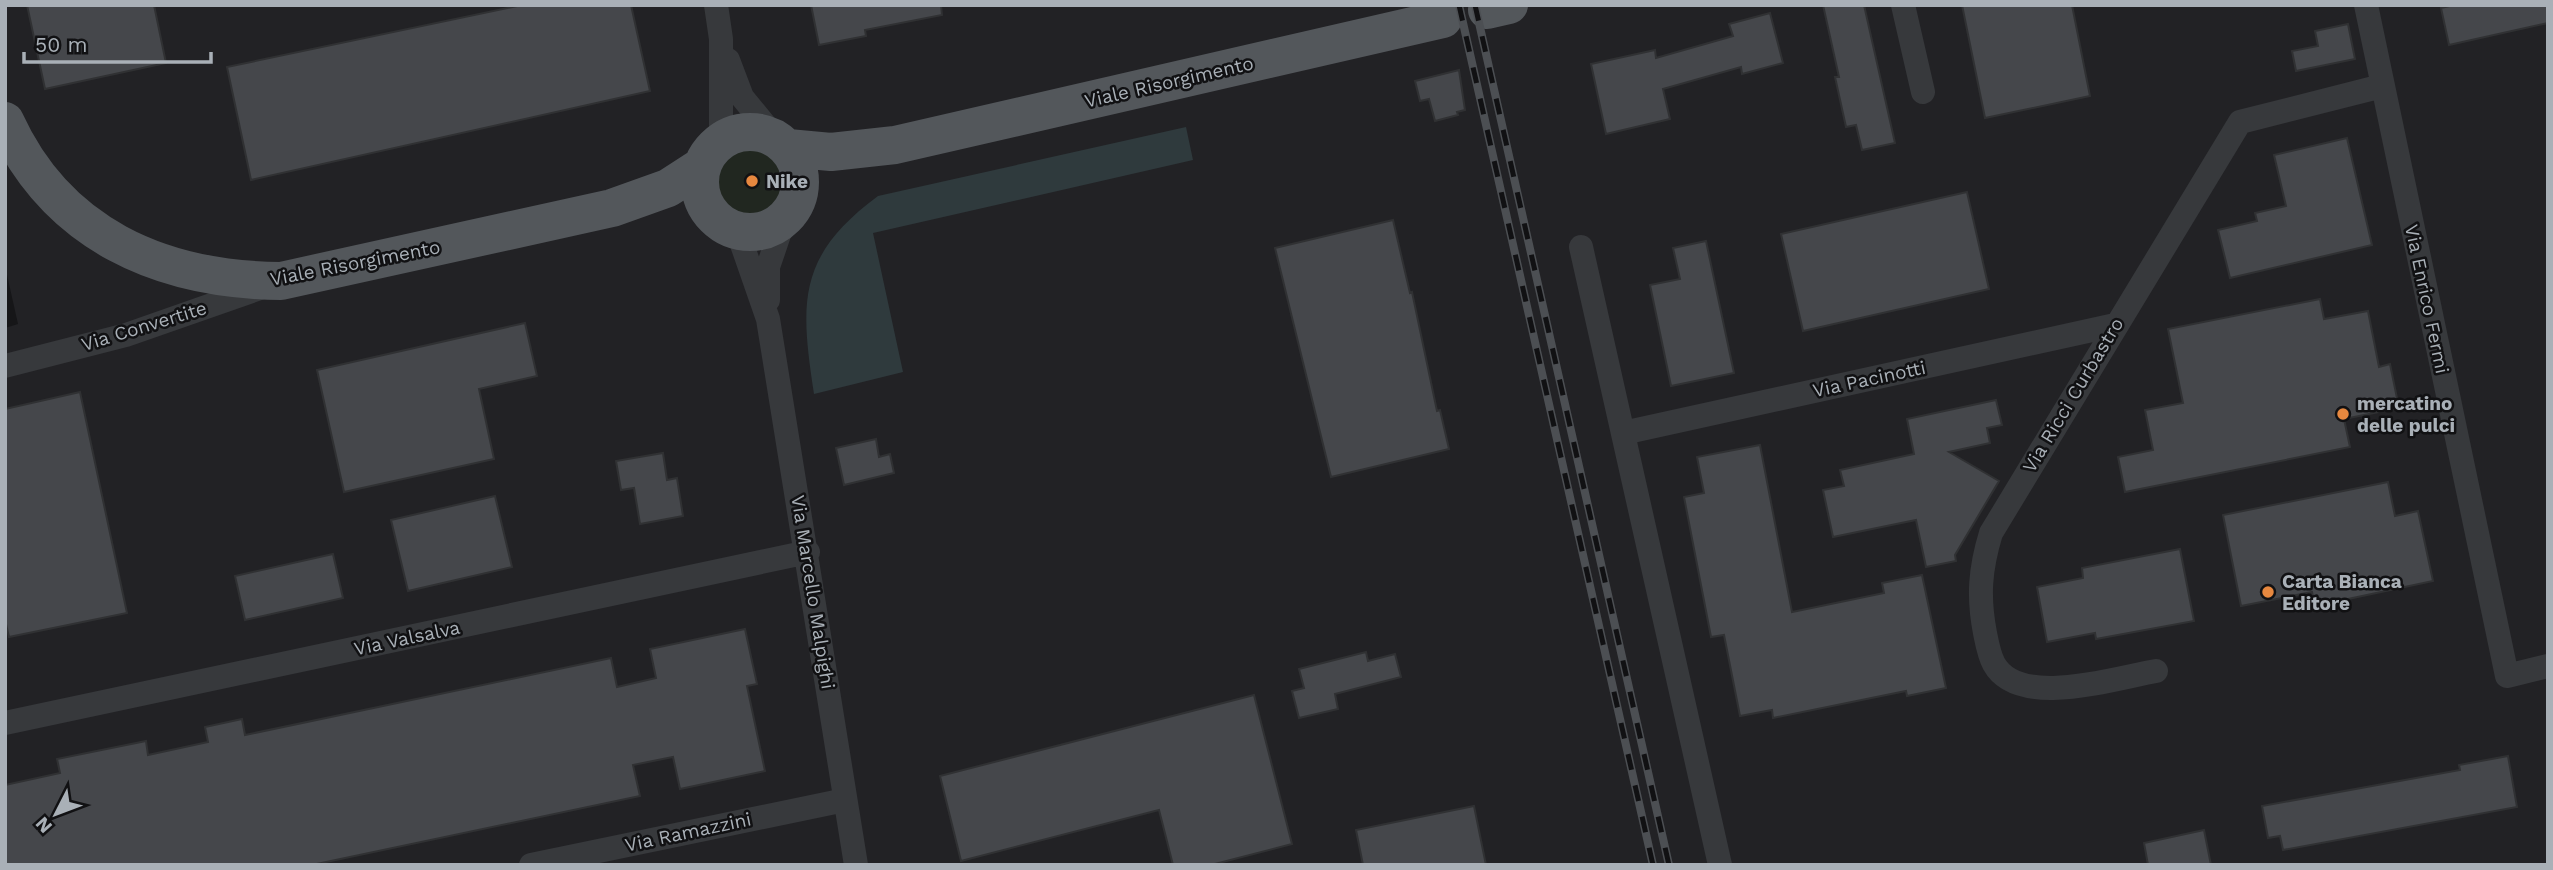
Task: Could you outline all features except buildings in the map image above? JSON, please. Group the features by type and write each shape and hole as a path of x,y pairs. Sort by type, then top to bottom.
{"main road":[{"name":"Viale Risorgimento","path":"5,121 33,172 52,195 102,235 158,262 192,272 237,281 281,281 612,208 668,188 712,153 747,131 781,142 831,152 895,145 1443,19"},
{"path":"781,142 797,161 792,206"},
{"name":"Viale Risorgimento","path":"612,208 670,208 726,225 762,230 836,168 895,145"},
{"path":"712,153 701,195 726,225"}],"street":[{"path":"716,5 721,39 742,97 781,142"},
{"path":"1903,5 1923,92"},
{"name":"Via Enrico Fermi","path":"2365,5 2507,676 2548,666"},
{"path":"712,153 721,39"},
{"name":"Via Ricci Curbastro","path":"2156,671 2044,690 2016,684 1994,665 1980,609 1979,582 1991,533 2240,122 2382,86"},
{"name":"Via Marcello Malpighi","path":"792,206 768,267 768,319 808,552 856,865"},
{"name":"Via Marcello Malpighi","path":"726,225 768,319"},
{"path":"1581,247 1720,865"},
{"name":"Via Convertite","path":"5,366 126,335 281,281"},
{"name":"Via Pacinotti","path":"1623,433 2115,325"},
{"name":"Via Valsalva","path":"5,723 808,552"},
{"name":"Via Ramazzini","path":"531,865 845,800"}],"shaded area":[{"path":"5,5 2548,5 2548,865 5,865 5,328 18,324 5,266"},
{"path":"1186,127 1193,160 873,233 903,372 814,394 807,333 810,283 818,261 832,239 851,218 878,196"},
{"path":"742,142 758,142 779,153 790,174 790,190 779,211 758,222 742,222 728,216 716,204 710,190 710,174 716,160 728,148"}],"railway":[{"path":"1459,5 1653,865"},
{"path":"1475,5 1669,865"}],"place":[{"name":"Nike","path":"752,181"},
{"name":"mercatino delle pulci","path":"2343,414"},
{"name":"Carta Bianca Editore","path":"2268,592"}]}
